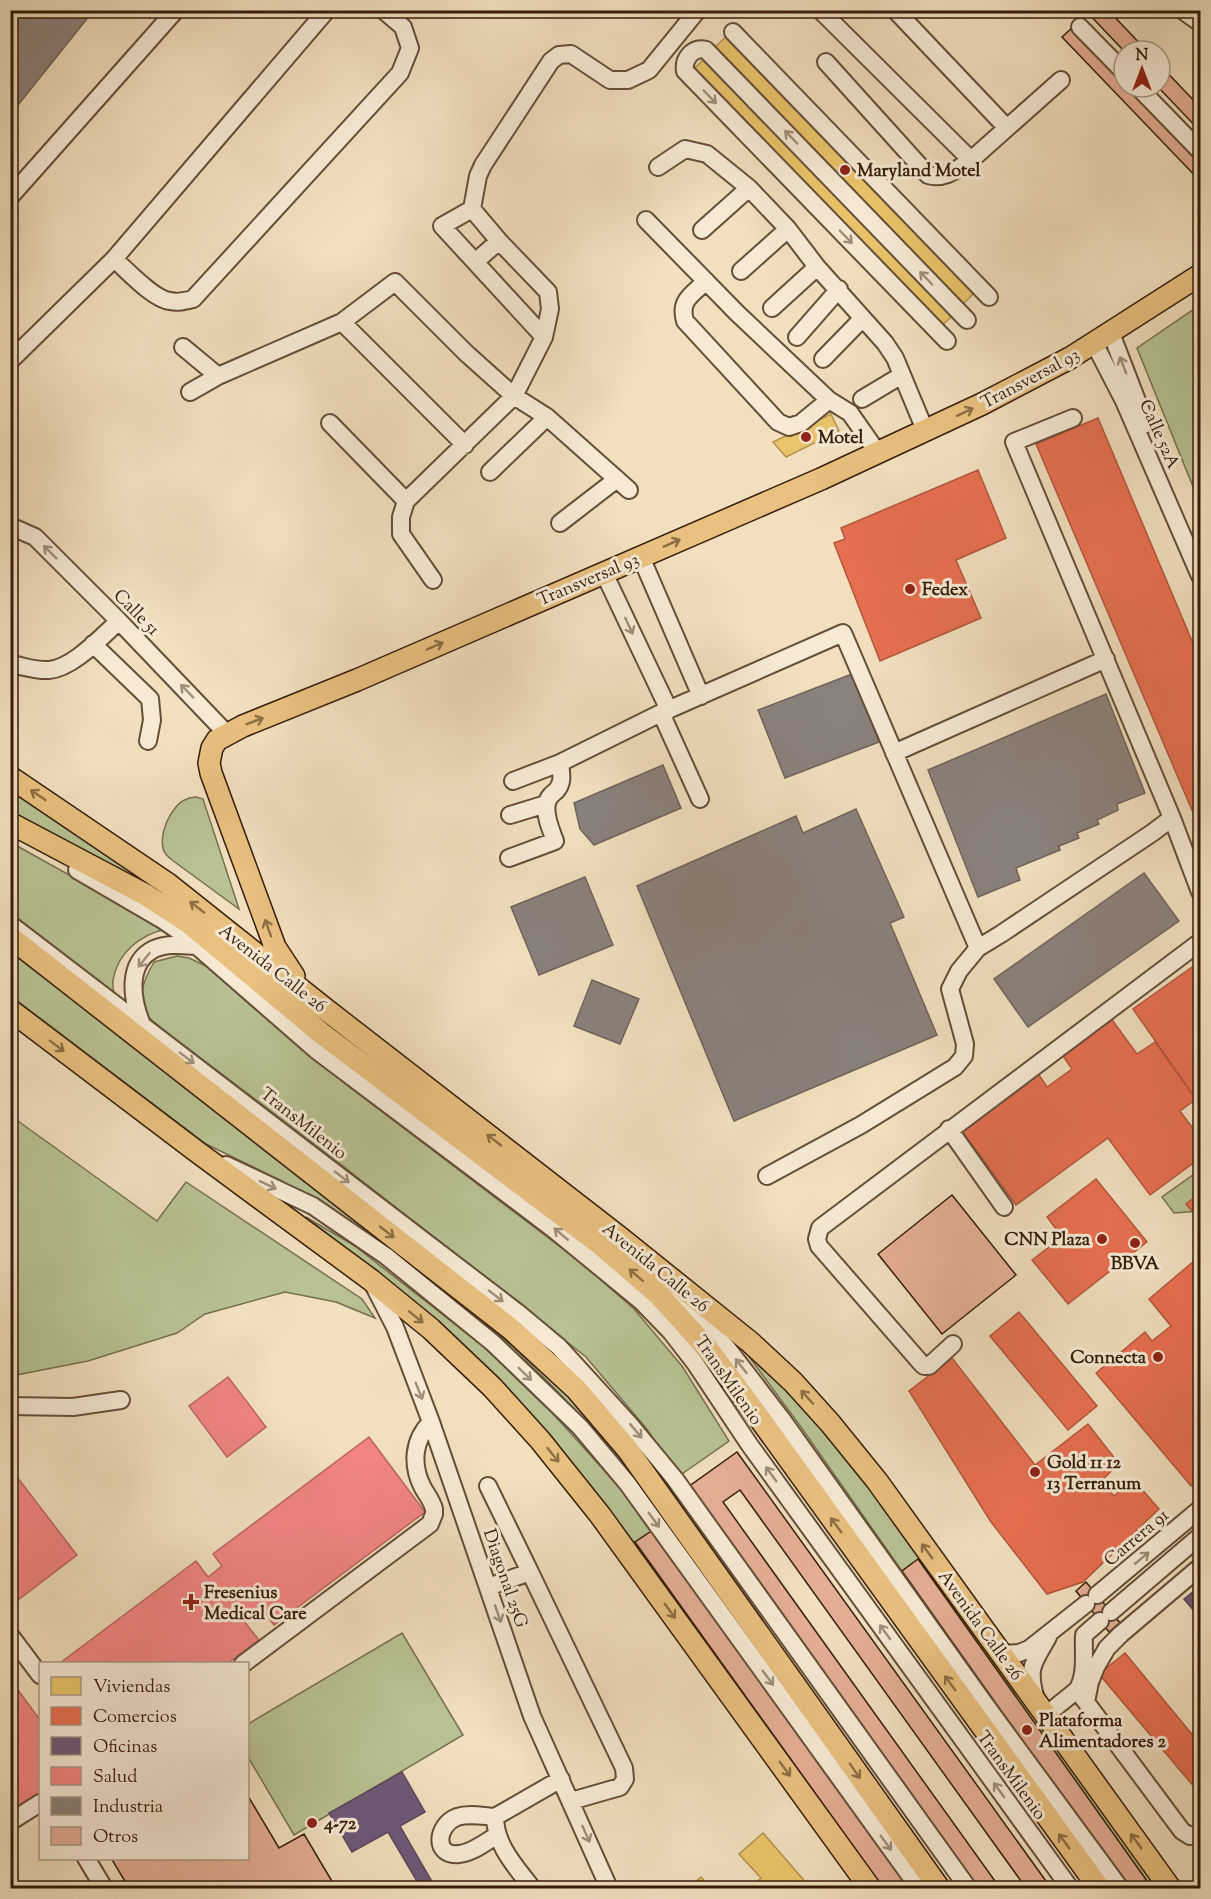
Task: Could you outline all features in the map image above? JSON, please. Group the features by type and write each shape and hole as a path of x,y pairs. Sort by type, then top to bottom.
{"main road":[{"name":"Transversal 93","path":"309,996 286,967 275,947 211,772 209,763 212,748 217,740 243,726 357,680 873,455 1036,377 1103,338 1200,275"},
{"name":"Avenida Calle 26","path":"10,777 168,884 618,1236 750,1342 793,1382 877,1481 1170,1888"},
{"name":"Avenida Calle 26","path":"10,823 146,896 189,923 321,1033 601,1245 658,1294 707,1348 744,1397 1099,1888"},
{"path":"10,938 511,1329 576,1389 628,1450 939,1888"},
{"path":"10,1010 370,1280 431,1329 492,1387 540,1440 600,1515 870,1888"}],"street":[{"path":"10,197 176,10"},
{"path":"10,361 114,259 327,10"},
{"path":"114,259 156,296 167,301 179,302 193,299 400,73 410,48 403,27 383,10"},
{"path":"820,10 971,160"},
{"path":"895,10 1007,128"},
{"path":"1182,10 1200,23"},
{"path":"433,580 401,534 400,524 406,501 514,396 544,337 550,309 548,292 499,242 472,209 478,176 483,165 551,61 559,55 571,54 610,80 628,80 648,70 697,11"},
{"path":"1080,27 1112,60"},
{"path":"733,32 989,297"},
{"path":"947,341 685,71 686,58 700,48 706,50 967,320"},
{"path":"826,62 928,175 936,177 947,176 971,160 1061,80"},
{"path":"1150,99 1200,151"},
{"path":"658,168 685,149 707,154 748,188 788,229 817,267 885,343 895,358 925,430"},
{"path":"702,230 748,188"},
{"path":"472,209 442,226 544,337"},
{"path":"646,220 706,281 836,404 843,417 873,455"},
{"path":"741,271 788,229"},
{"path":"475,262 499,242"},
{"path":"772,308 817,267"},
{"path":"706,281 683,304 682,312 685,321 778,422 789,427 794,426 836,404"},
{"path":"190,392 218,376 342,322 395,282 466,353 514,396 547,417 623,485 560,523"},
{"path":"797,337 838,289"},
{"path":"823,359 862,319"},
{"path":"342,322 465,444"},
{"name":"Calle 52A","path":"1103,338 1200,555"},
{"name":"Calle 52A","path":"1103,338 1124,401 1200,576"},
{"path":"183,347 218,376"},
{"path":"862,399 902,375"},
{"path":"490,472 547,417"},
{"path":"1072,418 1014,442 1172,818 1200,892"},
{"path":"330,423 406,501"},
{"name":"Calle 51","path":"11,526 35,537 227,734"},
{"path":"641,557 701,696"},
{"path":"604,573 665,712 700,799"},
{"path":"10,664 50,670 66,666 119,621"},
{"path":"513,781 560,763 665,712 843,633 978,948"},
{"path":"93,644 150,699 152,720 148,741"},
{"path":"894,753 1106,659"},
{"path":"509,858 555,841 547,816 546,804 550,796 559,788 562,780 560,763"},
{"path":"510,815 546,804"},
{"path":"767,1176 861,1125 955,1067 964,1056 965,1044 951,989 959,971 978,948 1172,818"},
{"name":"TransMilenio","path":"10,830 183,934 316,1050 552,1228 641,1301 671,1332 695,1363 749,1444 1070,1888"},
{"name":"TransMilenio","path":"10,924 517,1312 559,1347 632,1426 675,1479 968,1888"},
{"path":"953,1344 929,1366 924,1366 819,1246 817,1239 820,1228 1200,942"},
{"path":"141,1023 134,998 133,982 137,968 146,955 166,945 196,946"},
{"path":"950,1129 1004,1207"},
{"path":"196,1151 313,1206 386,1256 493,1343 580,1426 627,1483 919,1888"},
{"name":"TransMilenio","path":"618,1236 666,1282 728,1349 781,1418 977,1693 1120,1888"},
{"name":"Diagonal 25G","path":"370,1280 387,1308 431,1422 532,1716 609,1888"},
{"path":"10,1406 73,1407 121,1400"},
{"path":"246,1662 430,1524 434,1509 416,1467 418,1439 431,1422"},
{"path":"488,1486 626,1774 620,1787 571,1802"},
{"name":"Carrera 91","path":"1003,1654 1024,1651 1050,1634 1200,1509"},
{"path":"1084,1635 1200,1536"},
{"path":"1041,1708 1082,1696 1095,1667 1107,1648 1200,1567"},
{"path":"488,1587 530,1572"},
{"path":"1070,1617 1084,1635 1082,1696 1182,1831 1190,1836 1200,1835"},
{"name":"Carrera 91","path":"1041,1708 1031,1680 1031,1670 1050,1634"},
{"path":"10,1635 39,1674"},
{"path":"497,1835 461,1854 449,1853 440,1842 444,1825 456,1818 469,1815 495,1817 561,1779"},
{"path":"10,1822 39,1804"},
{"path":"495,1817 497,1835 516,1868 532,1888"},
{"path":"87,1860 104,1888"}],"green space":[{"path":"1200,305 1200,504 1137,348"},
{"path":"11,788 211,925 11,812"},
{"path":"196,797 203,799 239,909 165,853 162,839 171,814 181,802"},
{"path":"10,842 166,929 139,940 125,953 113,980 115,999 11,916"},
{"path":"10,951 395,1251 324,1205 280,1180 206,1144 11,996"},
{"path":"177,956 189,958 210,968 348,1086 583,1264 634,1309 682,1366 729,1441 679,1476 646,1428 586,1357 343,1166 152,1020 142,1005 145,979 154,962"},
{"path":"11,1116 157,1221 186,1182 362,1299 375,1318 336,1302 285,1292 205,1314 177,1333 88,1361 11,1376"},
{"path":"1200,1170 1200,1211 1174,1213 1162,1197"},
{"path":"306,1217 355,1246 483,1346 548,1408 620,1488 653,1530 635,1543 883,1888 876,1888 618,1528 388,1282"},
{"path":"475,1308 587,1411 646,1487 642,1490 563,1397 514,1348 473,1313"},
{"path":"730,1331 792,1390 855,1464 1162,1888 1152,1888 918,1560 902,1571"},
{"path":"402,1633 463,1735 294,1835 249,1759 249,1723"}],"building: Viviendas":[{"name":"Maryland Motel","path":"728,35 975,292 962,305 714,48"},
{"name":"Maryland Motel","path":"707,56 955,314 941,326 694,69"},
{"name":"Motel","path":"831,414 839,431 786,457 773,442"},
{"path":"763,1833 808,1885 804,1888 749,1888 761,1878 739,1854"},
{"path":"701,1877 711,1888 688,1888"}],"building: Comercios":[{"path":"1098,418 1200,660 1200,829 1036,444"},
{"name":"Fedex","path":"978,470 1006,538 956,560 981,618 880,661 834,543 845,539 841,528"},
{"path":"1195,965 1200,973 1200,1105 1133,1009"},
{"path":"1110,1017 1137,1054 1155,1042 1196,1099 1180,1111 1200,1138 1200,1158 1150,1195 1108,1138 1016,1205 960,1128 1037,1072 1047,1087 1072,1069 1061,1053"},
{"name":"CNN Plaza","path":"1096,1179 1147,1242 1068,1304 1032,1260 1062,1237 1047,1217"},
{"path":"1200,1193 1200,1204 1192,1211 1186,1204"},
{"name":"Connecta","path":"1200,1256 1200,1478 1191,1486 1096,1373 1145,1332 1152,1341 1171,1326 1149,1299"},
{"path":"1019,1312 1097,1406 1068,1430 990,1336"},
{"name":"Gold 11 12 13 Terranum","path":"952,1358 1035,1465 1088,1424 1119,1464 1101,1481 1114,1496 1133,1479 1159,1509 1083,1582 1047,1594 991,1522 909,1391"},
{"path":"1125,1653 1200,1744 1200,1783 1195,1788 1099,1674"}],"building: Oficinas":[{"path":"1200,1586 1200,1618 1184,1599"},
{"path":"402,1772 425,1812 400,1826 434,1885 426,1888 421,1888 388,1832 352,1852 329,1813"}],"building: Salud":[{"path":"228,1377 266,1427 227,1457 189,1406"},
{"path":"369,1437 425,1512 274,1625 260,1607 243,1620 259,1640 230,1662 61,1662 196,1561 208,1577 222,1566 213,1554"},
{"path":"10,1468 77,1555 18,1600 10,1591"},
{"path":"10,1679 39,1719 39,1796 16,1813 13,1808 10,1810"}],"building: Industria":[{"path":"24,10 94,10 10,115 10,27"},
{"path":"852,674 879,742 785,778 758,710"},
{"path":"1106,694 1145,793 1117,804 1118,810 1097,820 1099,824 1077,833 1079,838 1059,846 1060,850 1016,868 1020,880 978,897 928,770"},
{"path":"663,765 681,808 594,845 580,829 574,803"},
{"path":"856,809 904,917 890,923 937,1035 734,1121 637,886 796,816 803,833"},
{"path":"1144,873 1179,921 1028,1027 994,979"},
{"path":"585,877 613,945 539,975 511,907"},
{"path":"592,980 639,999 620,1044 574,1026"}],"building: Otros":[{"path":"1085,10 1108,10 1136,39 1113,39"},
{"path":"1074,26 1112,66 1112,89 1062,37"},
{"path":"1172,78 1200,107 1200,131 1169,99 1172,99"},
{"path":"1121,99 1144,99 1200,157 1200,181"},
{"path":"952,1195 1016,1275 942,1334 878,1254"},
{"path":"737,1452 1051,1888 1026,1888 740,1490 723,1502 1000,1888 975,1888 688,1487"},
{"path":"653,1530 910,1888 883,1888 635,1542"},
{"path":"653,1530 910,1888 883,1888 635,1542"},
{"name":"Plataforma Alimentadores 2","path":"918,1559 1152,1888 1127,1888 902,1571"},
{"name":"Plataforma Alimentadores 2","path":"918,1559 1152,1888 1127,1888 902,1571"},
{"path":"1086,1582 1120,1623 1109,1632 1076,1591"},
{"path":"249,1798 279,1848 304,1834 336,1888 129,1888 112,1860 249,1860"}],"place":[{"name":"Maryland Motel","path":"845,170"},
{"name":"Motel","path":"806,437"},
{"name":"Fedex","path":"910,589"},
{"name":"CNN Plaza","path":"1102,1239"},
{"name":"BBVA","path":"1135,1243"},
{"name":"Connecta","path":"1158,1357"},
{"name":"Gold 11 12 13 Terranum","path":"1035,1472"},
{"name":"Fresenius Medical Care","path":"191,1602"},
{"name":"Plataforma Alimentadores 2","path":"1027,1730"},
{"name":"4-72","path":"312,1823"}]}
